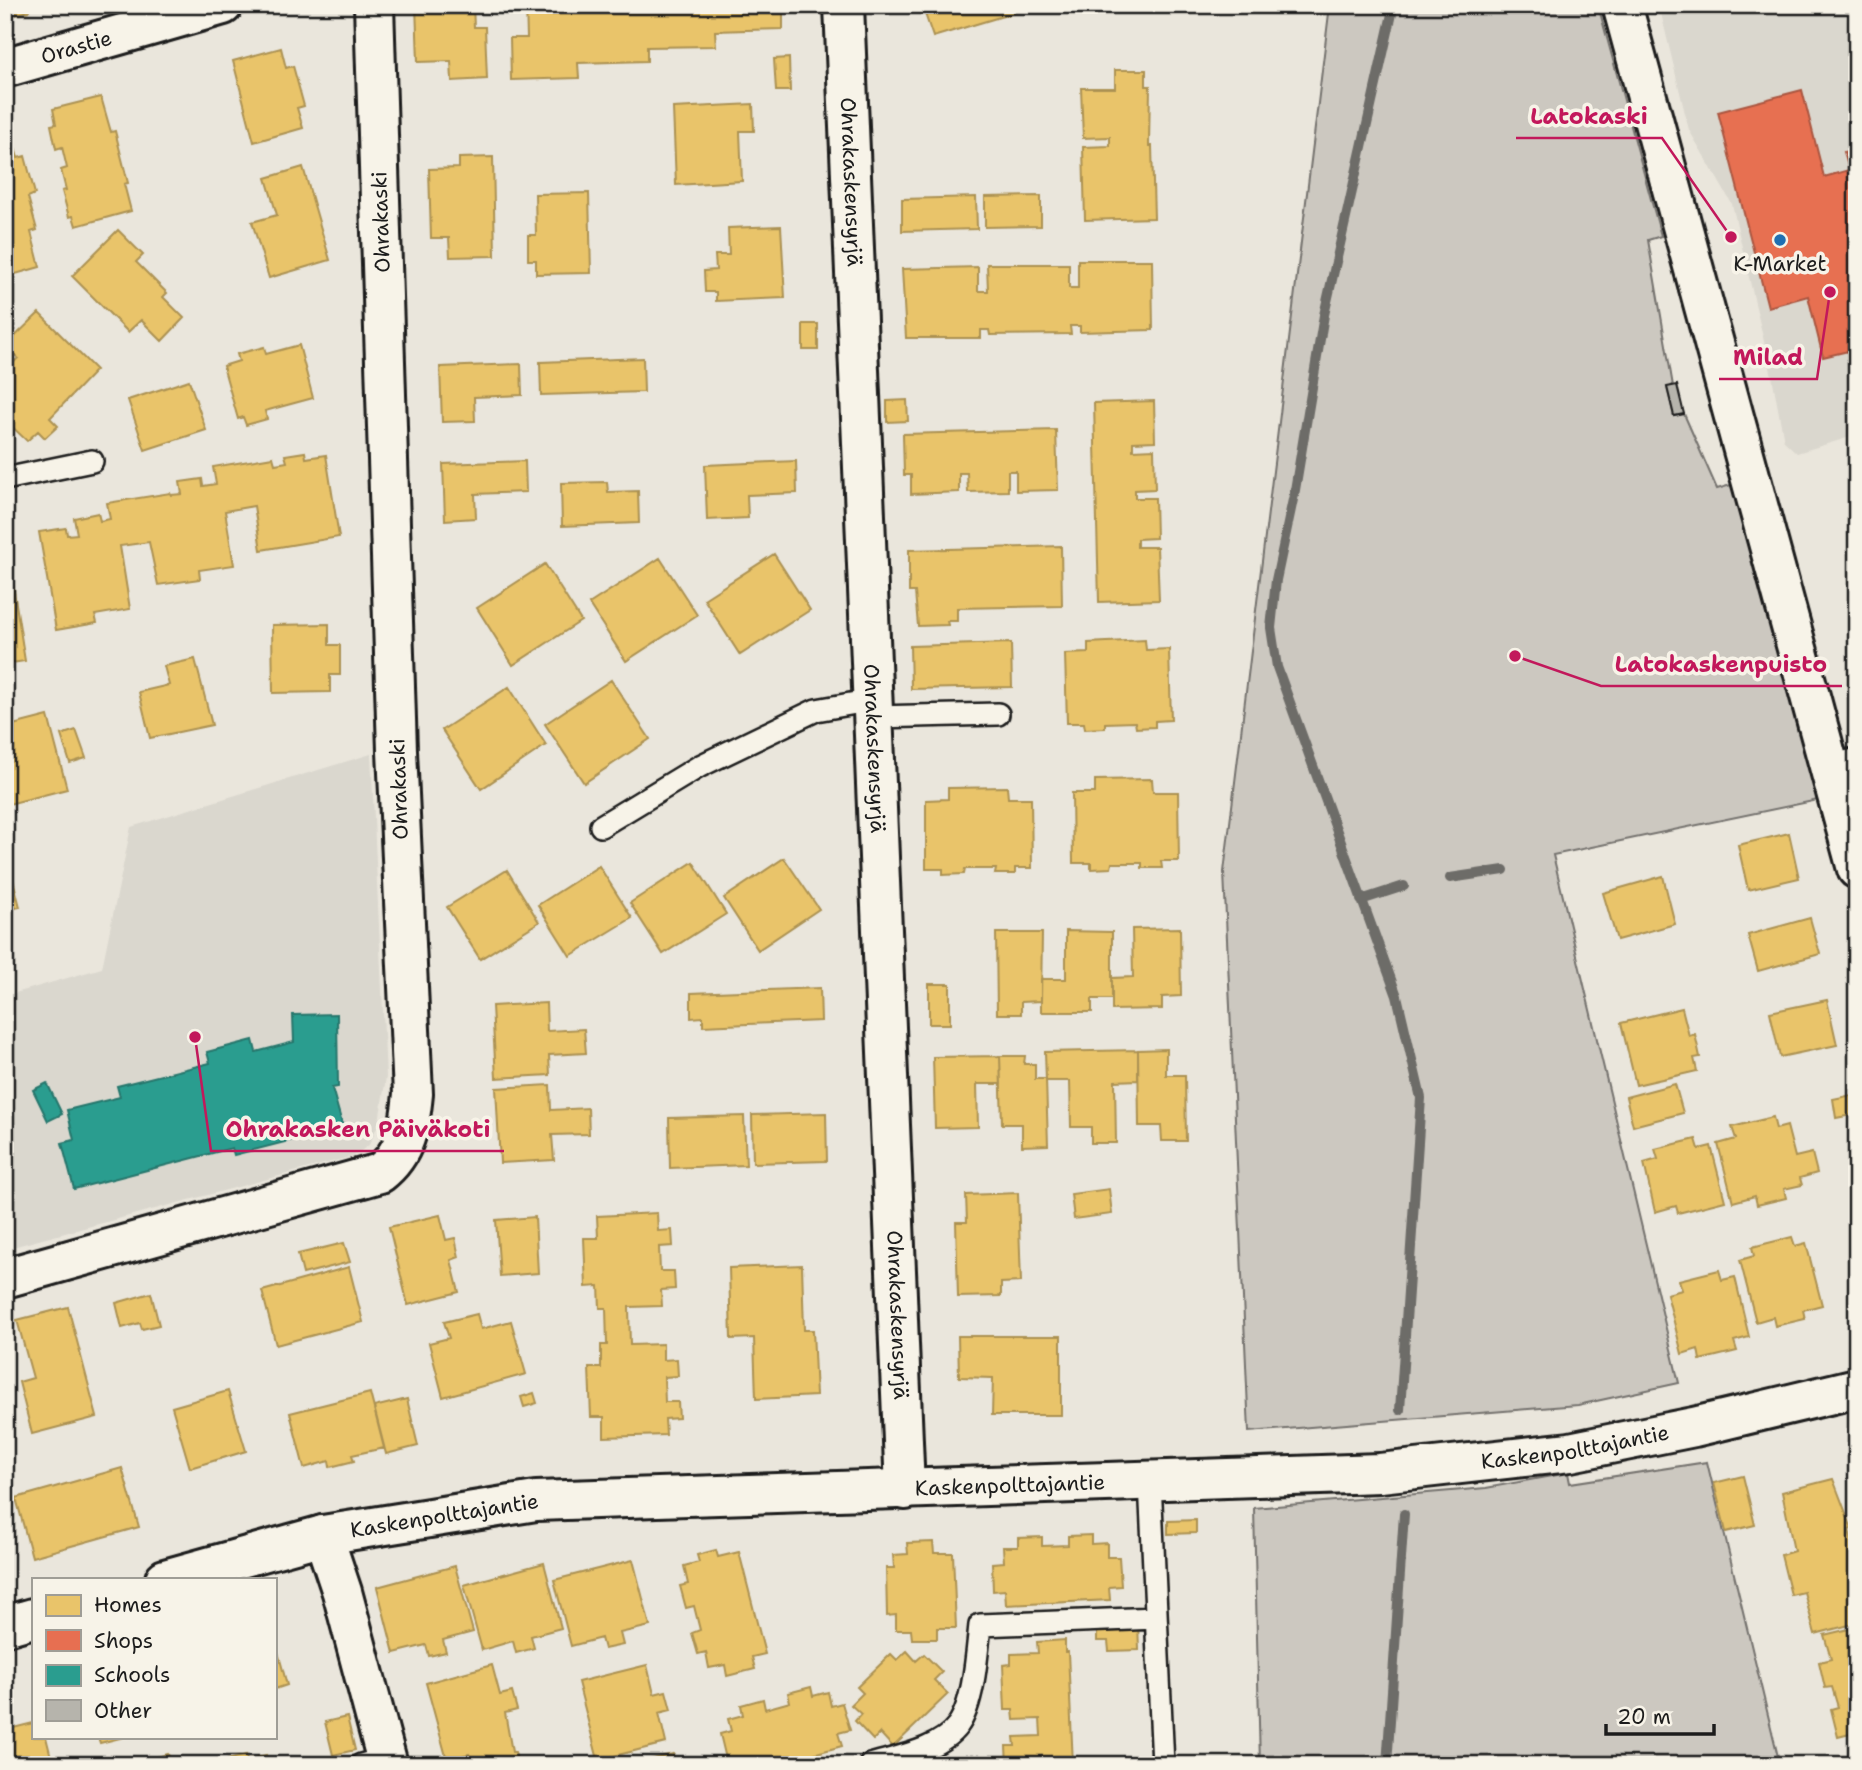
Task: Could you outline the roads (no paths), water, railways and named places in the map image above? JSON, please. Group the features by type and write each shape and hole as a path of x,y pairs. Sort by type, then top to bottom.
{"street":[{"name":"Orastie","path":"11,66 137,17 223,5"},
{"name":"Ohrakaski","path":"5,1278 380,1172 395,1161 405,1139 413,1094 397,751 374,5"},
{"name":"Ohrakaskensyrjä","path":"844,5 905,1490"},
{"path":"1622,5 1844,771 1857,869"},
{"name":"Kaskenpolttajantie","path":"169,1578 323,1535 536,1501 1380,1473 1570,1452 1694,1427 1857,1388"},
{"path":"323,1535 342,1592 379,1762"},
{"path":"5,1626 32,1618"}],"lane":[{"path":"5,479 92,461"},
{"path":"601,826 700,766 816,710 873,708 998,714"},
{"path":"1150,1481 1163,1765"},
{"path":"870,1765 938,1742 958,1726 968,1702 980,1625 1156,1618"}],"waterway":[{"path":"1394,5 1324,315 1295,490 1276,580 1271,628 1277,667 1397,996 1421,1098 1400,1410"},
{"path":"1450,878 1504,870"},
{"path":"1361,900 1404,886"},
{"path":"1387,1765 1404,1514"}],"place":[{"name":"Latokaski","path":"1731,237"},
{"name":"K-Market","path":"1780,240"},
{"name":"Milad","path":"1830,292"},
{"name":"Latokaskenpuisto","path":"1515,656"},
{"name":"Ohrakasken Päiväkoti","path":"195,1037"}]}
